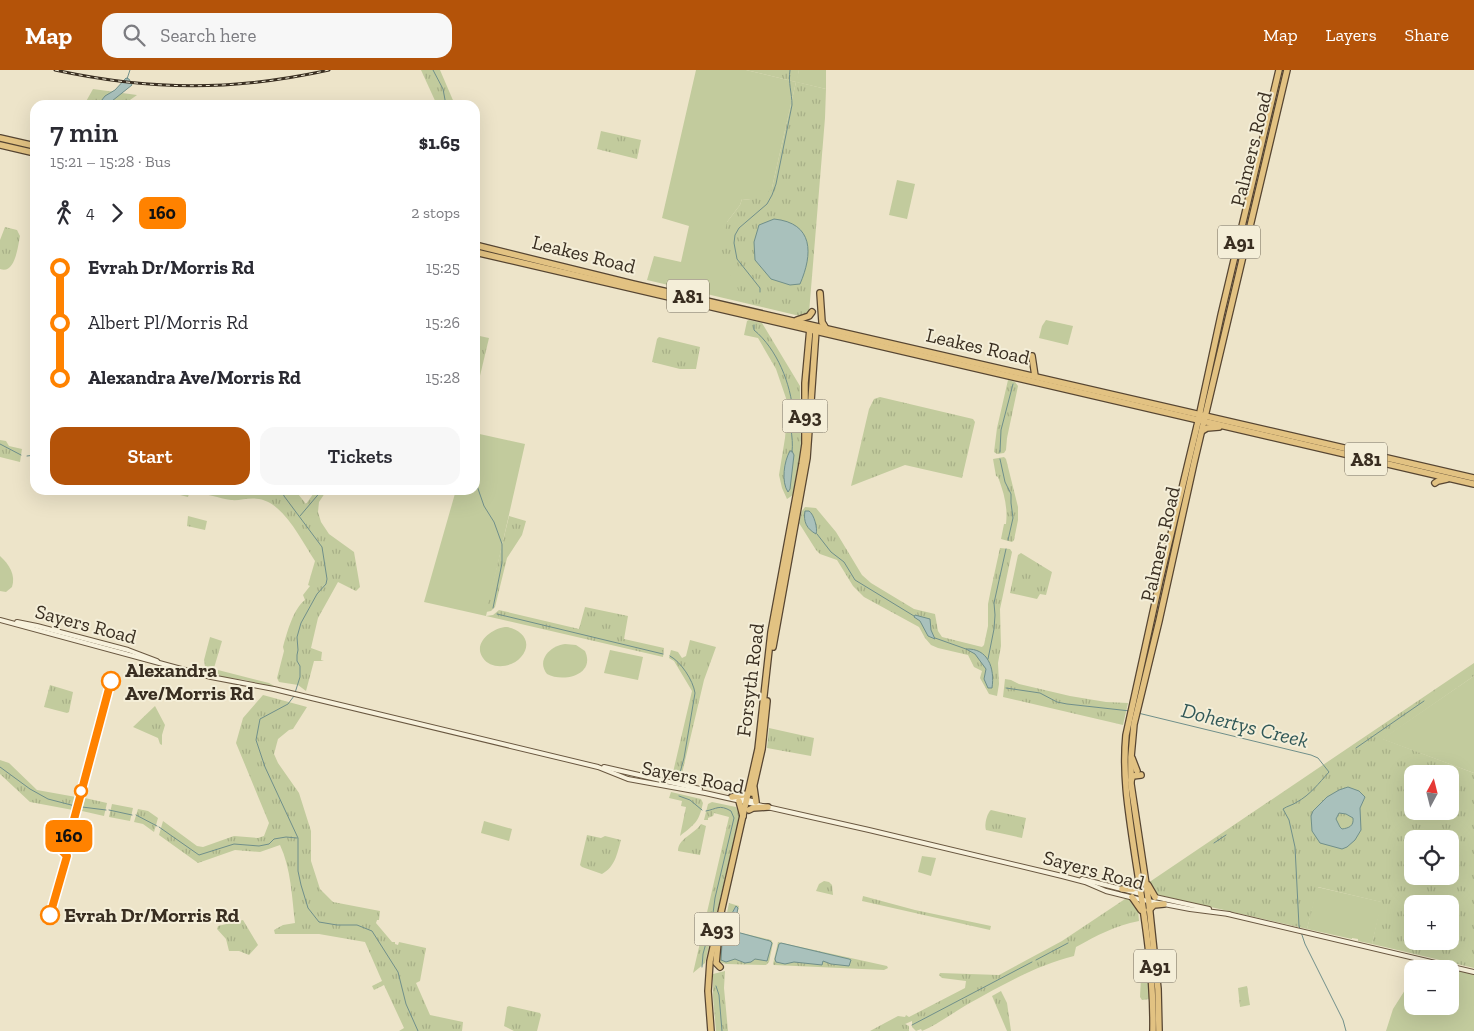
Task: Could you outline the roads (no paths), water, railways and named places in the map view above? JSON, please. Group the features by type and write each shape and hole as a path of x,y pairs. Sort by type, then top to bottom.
{"highway":[{"name":"Palmers Road","path":"1153,1031 1151,986 1127,771 1131,724 1160,580 1194,442 1209,399 1228,322 1279,70"},
{"name":"Palmers Road","path":"1136,702 1167,582 1202,431 1202,405 1221,315 1287,70"},
{"path":"0,138 30,150"},
{"path":"0,145 30,147"},
{"name":"Leakes Road","path":"480,246 633,284 795,320 811,328 825,327 881,340 1188,418 1215,418 1474,478"},
{"name":"Leakes Road","path":"480,253 811,328 834,336 886,348 1026,377 1035,376 1179,410 1226,427 1474,484"},
{"path":"510,261 512,253"},
{"path":"820,293 822,322 825,327"},
{"path":"795,320 808,316 812,312"},
{"name":"Forsyth Road","path":"773,633 807,458 815,342 811,328"},
{"name":"Forsyth Road","path":"713,1031 708,991 709,968 743,818 754,784 760,749 773,633 805,444 805,383 811,328"},
{"path":"815,342 820,337 834,336"},
{"path":"881,340 886,348"},
{"path":"1032,356 1035,376"},
{"path":"1209,399 1215,418"},
{"path":"1179,410 1198,408 1202,405"},
{"path":"1188,418 1192,422 1194,442"},
{"path":"1202,431 1208,428 1226,427"},
{"path":"1423,467 1436,465"},
{"path":"1434,483 1449,479"},
{"path":"1160,580 1167,582"},
{"name":"Palmers Road","path":"1131,724 1131,751 1127,771 1131,780 1148,898 1158,989 1159,1031"},
{"name":"Forsyth Road","path":"713,1031 712,978 718,942 760,749"},
{"path":"1131,751 1135,768 1139,773 1133,776 1131,780"},
{"path":"732,797 749,802 753,808 768,807"},
{"path":"739,801 743,818"},
{"path":"1145,879 1154,897"},
{"path":"1122,889 1133,889 1139,883"},
{"path":"1132,897 1143,915"},
{"path":"1149,910 1154,905 1164,904"},
{"path":"718,942 716,963 720,966"}],"main road":[{"name":"Sayers Road","path":"0,619 36,626 128,650 161,664 211,677 288,693 582,762 739,801 840,821 870,830"},
{"name":"Sayers Road","path":"512,746 598,767 637,781 732,797"},
{"path":"582,762 598,767"},
{"path":"637,781 639,776"},
{"name":"Sayers Road","path":"768,807 1122,889 1164,904 1229,914"},
{"name":"Sayers Road","path":"1037,869 1080,881 1106,891 1132,897 1141,896"},
{"name":"Sayers Road","path":"1148,898 1154,897 1229,914 1474,972"}],"water":[{"path":"126,78 129,79 132,85 113,100 102,100"},
{"path":"774,219 797,227 803,233 807,242 807,262 800,284 790,285 771,279 755,260 754,242 759,225"},
{"path":"790,451 794,455 788,492 784,472"},
{"path":"805,511 809,511 812,515 816,525 816,534 806,525"},
{"path":"915,615 930,619 931,630 935,639 928,636 920,621 914,617"},
{"path":"966,649 980,652 985,656 991,667 992,688 988,688 984,679 986,669 975,654"},
{"path":"1348,787 1359,791 1365,797 1360,808 1361,830 1355,840 1342,849 1320,843 1312,831 1311,816 1313,811 1327,797","holes":["1339,813 1353,818 1353,823 1349,827 1342,829 1336,819"]},
{"path":"736,906 738,908 733,931 770,941 772,943 767,961 755,959 745,963 735,959 726,962 721,960 722,944 727,933 731,915"},
{"path":"779,944 851,960 849,966 823,961 822,965 776,962 775,959"}],"waterway":[{"path":"127,79 130,70"},
{"path":"433,70 443,89 445,100"},
{"name":"Dohertys Creek","path":"760,292 760,288 737,259 734,243 735,235 739,228 767,204 776,184 792,105 789,79 790,70"},
{"name":"Dohertys Creek","path":"754,325 754,330 770,347 776,357 786,379 792,402 792,452"},
{"path":"1000,452 1001,430 1013,384"},
{"path":"0,444 21,455"},
{"path":"1000,459 1005,482 1011,494 1013,518 1008,540"},
{"path":"480,494 484,506 494,522 502,544 502,563 493,608"},
{"path":"284,495 322,547 327,579 326,584 317,594 301,623 297,637 297,661 300,666 300,677 294,696 288,704 260,719 256,740 265,767 298,838 298,871 308,908 319,922 337,925 357,925 372,931 398,972 406,1004 418,1031"},
{"path":"300,516 318,495"},
{"name":"Dohertys Creek","path":"817,534 831,552 844,562 855,580 914,616"},
{"path":"988,659 994,629 994,603 1006,549"},
{"path":"497,614 663,654"},
{"name":"Dohertys Creek","path":"935,638 966,649"},
{"path":"670,656 686,672 695,693 684,758 678,780"},
{"name":"Dohertys Creek","path":"1006,688 1040,693 1057,702 1067,704 1130,711"},
{"path":"1356,748 1424,701"},
{"name":"Dohertys Creek","path":"1138,713 1311,755 1318,758 1329,772 1306,796 1283,809 1289,820 1295,847 1299,926 1305,944 1343,1020 1346,1031"},
{"path":"0,767 30,789 48,799 75,806"},
{"path":"679,796 690,800 702,810"},
{"path":"82,807 106,810"},
{"path":"702,967 715,898 734,818 731,811 724,808 706,811"},
{"path":"109,810 132,815"},
{"path":"136,815 157,826"},
{"path":"159,827 199,855 234,844 259,846 269,844 274,839 297,838"},
{"path":"1214,843 1226,835"},
{"path":"1036,960 1068,943"},
{"path":"912,1025 1032,962"},
{"path":"716,986 719,995 722,1031"}],"railway":[{"path":"55,70 125,82 192,86 260,82 329,70"}],"place":[{"name":"Alexandra Ave/Morris Rd","path":"111,681"},
{"name":"Evrah Dr/Morris Rd","path":"50,915"}]}
